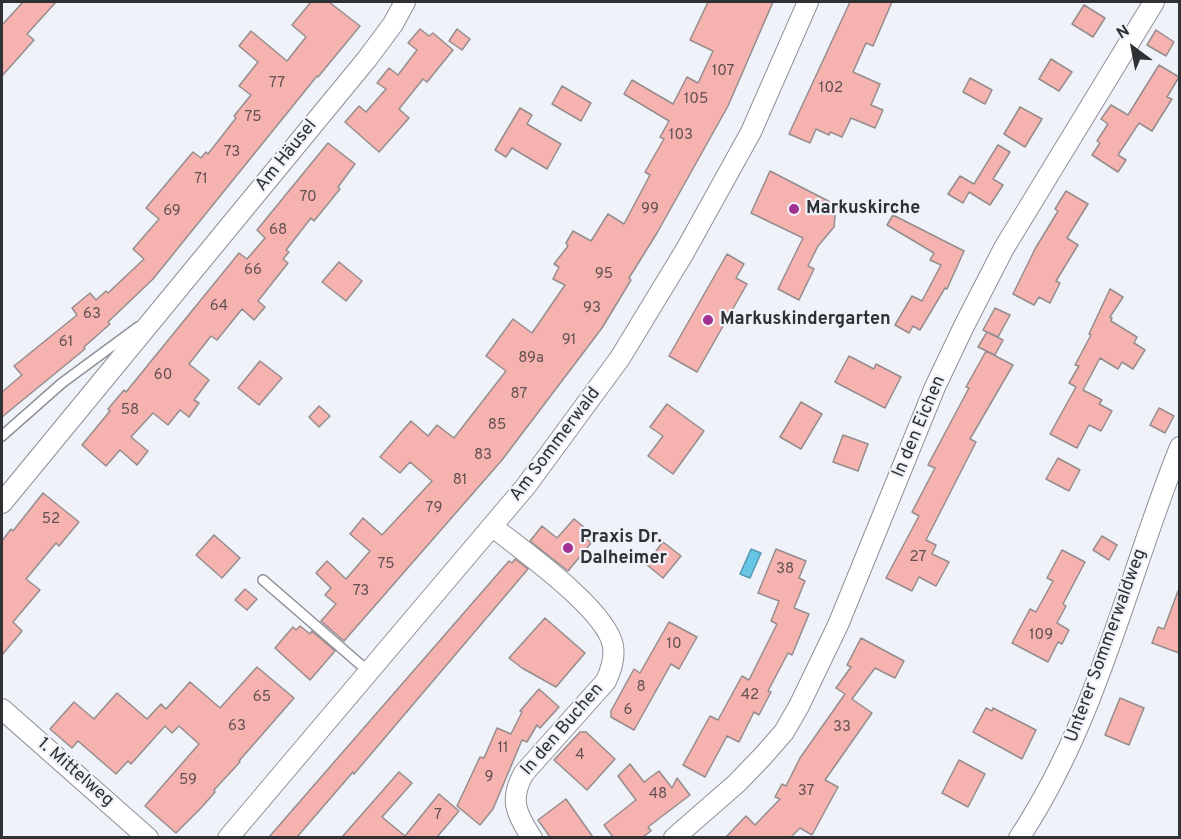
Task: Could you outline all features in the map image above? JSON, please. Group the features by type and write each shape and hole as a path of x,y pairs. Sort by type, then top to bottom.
{"street":[{"name":"Am Häusel","path":"2,503 367,59 393,24 405,2"},
{"name":"Am Sommerwald","path":"228,837 493,527 533,478 620,358 680,261 751,132 808,2"},
{"name":"In den Eichen","path":"674,837 737,783 764,756 784,732 799,706 838,625 935,387 964,326 1004,248 1154,2"},
{"name":"Unterer Sommerwaldweg","path":"1018,837 1036,811 1079,728 1098,682 1179,447"},
{"name":"In den Buchen","path":"493,527 567,587 599,618 609,633 613,646 613,665 606,681 519,781 515,799 516,811 532,837"},
{"name":"1. Mittelweg","path":"2,709 148,837"}],"lane":[{"name":"Am Häusel","path":"2,436 62,383 164,308"},
{"path":"263,580 369,672"}],"water":[{"path":"751,549 761,553 750,578 740,574"}],"building":[{"path":"23,2 56,2 27,34 34,40 2,76 2,25"},
{"path":"311,2 329,2 360,26 153,279 108,322 110,324 84,347 85,349 2,417 2,392 22,375 14,366 77,315 72,308 90,293 96,300 106,291 108,293 144,259 133,249 159,219 146,208 193,152 201,158 206,152 208,154 251,95 239,86 258,62 239,46 251,31 287,61 306,37 292,25"},
{"path":"708,2 773,2 728,106 657,233 629,278 631,280 602,328 502,460 344,641 321,621 336,604 325,595 331,588 316,573 327,561 346,579 370,551 350,534 363,518 382,535 432,481 410,462 400,473 380,457 411,421 428,436 437,425 454,438 506,371 486,356 513,319 532,333 565,285 553,279 559,267 554,264 568,246 566,243 573,231 591,241 608,214 624,224 650,175 645,172 664,139 660,137 669,121 624,94 632,80 673,104 687,77 698,83 713,51 690,40"},
{"path":"850,2 892,2 873,46 866,43 853,72 880,84 871,105 883,110 875,128 851,118 842,137 830,132 829,135 816,129 810,143 789,134"},
{"path":"1084,5 1105,18 1093,37 1072,24"},
{"path":"420,29 429,36 433,33 453,50 427,82 423,79 399,109 409,118 379,152 345,122 359,106 366,112 386,89 377,83 389,68 398,75 417,50 408,43"},
{"path":"457,29 470,39 462,50 449,41"},
{"path":"1156,30 1174,42 1166,56 1147,45"},
{"path":"1051,59 1072,72 1059,91 1039,79"},
{"path":"1159,65 1179,77 1167,97 1172,99 1152,131 1139,123 1118,155 1126,160 1118,172 1092,155 1100,143 1097,141 1108,124 1101,119 1111,105 1128,115"},
{"path":"970,78 992,90 985,104 963,92"},
{"path":"562,86 591,103 581,121 552,104"},
{"path":"1020,107 1042,119 1025,147 1004,134"},
{"path":"520,108 532,115 527,124 561,144 547,169 512,148 506,157 495,150"},
{"path":"328,143 355,164 338,187 340,189 314,221 311,218 286,250 289,252 283,259 288,263 258,301 265,307 254,320 242,309 217,340 211,336 189,364 209,380 194,400 199,403 189,417 180,410 168,425 153,413 131,437 148,451 137,465 120,450 106,466 82,445 110,411 108,409 124,390 126,392 239,253 247,259 265,238 257,230"},
{"path":"998,145 1010,152 993,179 1003,185 990,205 969,192 963,203 948,194 960,176 974,184"},
{"name":"Markuskirche","path":"770,171 836,205 834,227 818,246 808,266 814,269 799,300 778,289 803,238 751,213"},
{"path":"1066,191 1088,204 1067,238 1078,245 1056,281 1060,283 1050,303 1039,297 1034,305 1013,294 1035,249 1058,211 1055,209"},
{"path":"893,215 964,251 947,289 945,288 920,330 913,326 909,333 895,325 912,296 922,301 941,265 930,260 934,253 887,225"},
{"name":"Markuskindergarten","path":"727,254 744,264 736,278 747,284 697,372 669,356"},
{"path":"339,262 362,281 346,301 322,282"},
{"path":"1110,289 1123,297 1110,317 1111,321 1137,337 1134,343 1145,350 1133,369 1122,362 1118,369 1100,358 1083,390 1102,400 1099,404 1112,411 1101,431 1089,425 1077,448 1050,434 1076,387 1069,383 1079,366 1075,365 1091,335 1089,334"},
{"path":"995,308 1010,315 998,337 983,330"},
{"path":"987,332 1003,340 995,355 978,347"},
{"path":"986,351 1013,365 970,439 976,442 926,540 936,545 932,554 949,562 936,586 919,577 912,591 886,578 919,516 912,512 935,468 928,465"},
{"path":"849,356 874,369 876,364 901,377 885,408 835,382"},
{"path":"260,361 282,378 259,405 238,388"},
{"path":"801,402 822,414 801,449 780,437"},
{"path":"667,404 704,431 673,474 648,456 663,436 650,427"},
{"path":"319,406 330,416 319,427 309,417"},
{"path":"1159,408 1174,416 1165,433 1150,425"},
{"path":"843,435 868,444 858,471 833,462"},
{"path":"1058,458 1080,470 1069,491 1046,479"},
{"path":"43,493 79,522 59,546 56,543 26,579 40,590 13,622 22,631 2,655 2,541 11,529 13,531"},
{"name":"Praxis Dr. Dalheimer","path":"574,519 589,531 584,536 591,543 568,571 530,541 542,526 557,538"},
{"path":"214,535 240,558 222,578 196,555"},
{"path":"1102,536 1117,545 1109,560 1093,550"},
{"path":"663,542 681,556 663,578 646,564"},
{"path":"776,549 806,561 799,578 805,581 794,608 809,614 792,655 788,653 768,691 771,692 759,715 754,712 739,742 727,736 705,777 683,765 710,716 718,720 742,676 749,680 777,624 771,621 779,601 758,593"},
{"path":"1062,550 1085,562 1063,604 1066,606 1057,623 1069,630 1062,644 1058,642 1048,662 1012,643 1030,609 1036,612 1053,581 1047,578"},
{"path":"515,559 528,569 354,774 353,772 297,837 269,837 509,561 512,563"},
{"path":"245,589 257,599 247,610 235,600"},
{"path":"1178,591 1179,653 1152,643 1158,627 1164,629"},
{"path":"545,618 585,653 556,687 509,658"},
{"path":"669,622 697,637 679,669 671,664 634,730 611,717 611,711 634,669 640,673"},
{"path":"300,626 310,634 312,631 335,651 310,680 275,648 293,627 296,630"},
{"path":"861,638 904,661 895,678 875,668 852,699 872,713 825,780 838,787 812,835 800,828 791,837 726,837 746,816 755,825 780,799 775,797 782,784 786,786 800,758 845,694 836,688 851,667 847,665"},
{"path":"257,667 294,698 214,790 215,792 176,833 145,806 199,744 179,726 172,733 165,726 131,764 128,761 116,774 78,741 72,748 50,729 74,702 94,719 117,693 147,719 161,704 166,709 190,682 220,708"},
{"path":"539,689 559,707 540,728 537,725 527,742 522,740 493,809 480,825 457,806 480,757 484,758 497,728 511,734 522,712 520,711"},
{"path":"1120,698 1144,708 1129,745 1105,735"},
{"path":"986,708 992,711 993,708 1036,730 1022,759 973,732"},
{"path":"580,732 586,732 615,759 587,790 554,760"},
{"path":"959,760 985,774 968,807 942,793"},
{"path":"630,764 644,782 659,771 672,788 677,778 690,795 648,827 651,831 643,837 613,837 604,825 636,800 618,776"},
{"path":"399,772 412,783 382,817 405,836 439,794 459,811 437,837 342,837"},
{"path":"566,799 593,837 550,837 538,820"}],"place":[{"name":"Markuskirche","path":"794,209"},
{"name":"Markuskindergarten","path":"708,320"},
{"name":"Praxis Dr. Dalheimer","path":"568,548"}]}
